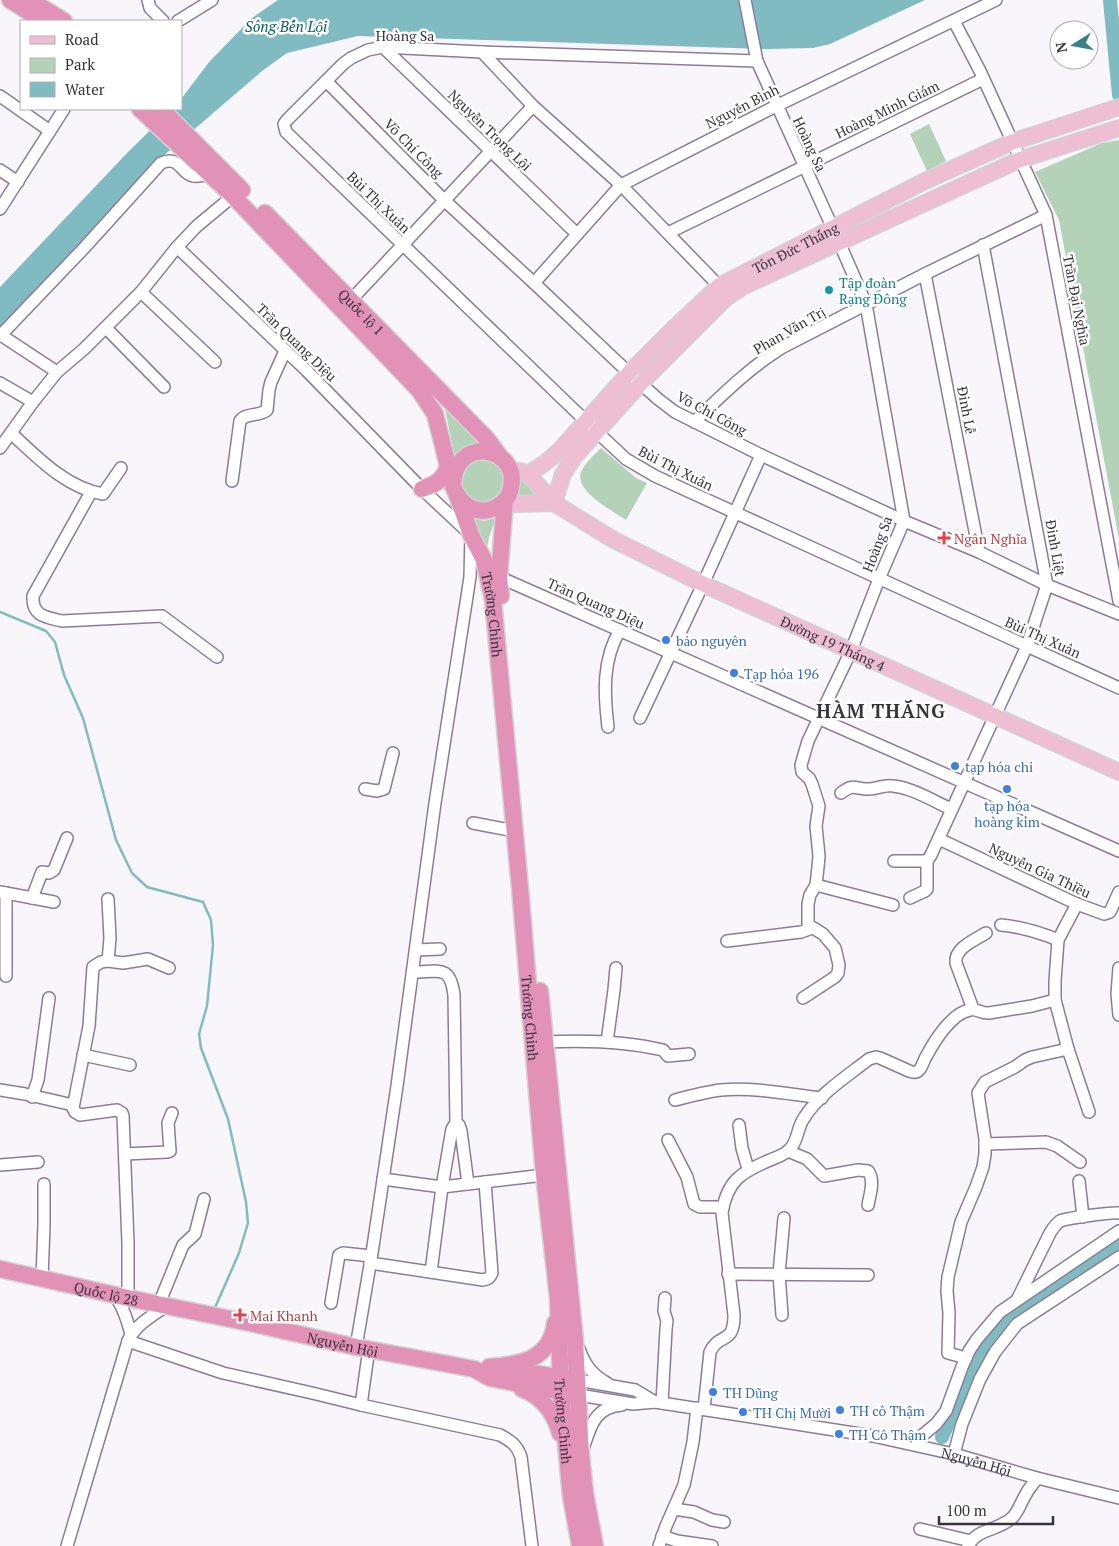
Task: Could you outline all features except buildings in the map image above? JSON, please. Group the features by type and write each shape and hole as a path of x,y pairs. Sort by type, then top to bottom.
{"highway":[{"path":"10,0 42,20"},
{"path":"30,0 62,20"},
{"path":"141,110 214,170"},
{"path":"162,110 214,170"},
{"name":"Quốc lộ 1","path":"214,170 233,196 419,390 435,414 455,490"},
{"name":"Quốc lộ 1","path":"214,170 351,300 487,439 504,461"},
{"path":"482,451 492,452 504,461 511,474 512,483 510,492 503,504 489,510 480,510 471,508 463,503 455,490 454,475 457,466 464,458 472,453 482,451"},
{"path":"422,489 434,485 444,477 448,466"},
{"name":"Trường Chinh","path":"455,490 471,535 484,560 492,594 515,831 544,1174 558,1298 561,1385 574,1456 585,1493 595,1546"},
{"name":"Trường Chinh","path":"503,504 500,577 524,812 544,1042 576,1341 578,1387 571,1497 580,1546"},
{"name":"Quốc lộ 28","path":"0,1269 121,1297 214,1315"},
{"path":"484,1371 516,1364 535,1357 544,1350 554,1331 558,1298"},
{"name":"Nguyễn Hội","path":"214,1315 362,1347 578,1387"},
{"path":"484,1371 539,1398 546,1406 574,1456"}],"main road":[{"name":"Tôn Đức Thắng","path":"554,503 563,474 574,457 597,432 672,330 719,286 925,181 1012,142 1119,107"},
{"name":"Tôn Đức Thắng","path":"528,474 559,451 586,421 726,298 742,287 1019,160 1119,128"},
{"name":"Đường 19 Tháng 4","path":"504,461 528,474 554,503 614,540 703,584 1119,772"},
{"path":"503,504 554,503"}],"street":[{"path":"139,0 149,4 162,20"},
{"path":"180,20 212,0"},
{"path":"745,0 757,61"},
{"name":"Nguyễn Bình","path":"534,283 621,185 776,106 996,0"},
{"name":"Trần Đại Nghĩa","path":"954,21 1046,215 1119,601"},
{"name":"Hoàng Sa","path":"284,128 287,120 351,58 368,50 383,47 757,61 840,242 866,304 904,521 851,650 808,741 801,768 812,784 819,806 816,826 819,856 816,885 810,895 807,910 808,923 812,928"},
{"name":"Nguyễn Trọng Lội","path":"383,47 577,234"},
{"path":"482,52 533,106 621,185 719,286"},
{"name":"Hoàng Minh Giám","path":"668,232 983,79"},
{"name":"Võ Chí Công","path":"326,81 444,201 635,378 675,412 761,455 904,521 979,552 1048,585 1119,614"},
{"path":"0,96 50,131"},
{"path":"351,300 533,106"},
{"path":"0,209 63,110"},
{"name":"Bùi Thị Xuân","path":"284,128 289,136 402,245 597,432 635,465 734,513 1119,688"},
{"path":"57,372 1,336 161,164 168,161 174,162 194,176 214,170"},
{"path":"0,170 18,182"},
{"path":"0,448 57,372 84,349 141,292 197,226 233,196"},
{"name":"Phan Văn Trị","path":"694,422 732,385 781,348 925,274 1046,215"},
{"name":"Đinh Liệt","path":"927,861 940,839 951,809 1027,646 1048,585 983,245"},
{"name":"Trần Quang Diệu","path":"177,248 314,378 422,489 471,535"},
{"name":"Đinh Lễ","path":"925,274 979,552"},
{"path":"141,292 215,362"},
{"path":"106,328 164,387"},
{"path":"232,482 240,420 245,416 263,414 267,410 268,390 285,351"},
{"path":"0,383 33,402"},
{"path":"11,433 42,462 63,477 91,492 103,494 120,468"},
{"path":"640,718 761,455"},
{"path":"91,492 33,596 33,605 38,613 48,618 62,621 162,616 217,657"},
{"path":"361,1405 362,1347 371,1260 442,759 470,578 471,535"},
{"path":"1108,541 1119,546"},
{"name":"Trần Quang Diệu","path":"500,577 1119,851"},
{"path":"608,727 605,702 607,667 614,640 620,630"},
{"path":"364,789 377,791 384,789 393,753"},
{"path":"841,793 849,788 869,789 891,785 904,788 951,809"},
{"path":"474,823 515,831"},
{"path":"32,898 42,872 49,873 54,870 67,838"},
{"name":"Nguyễn Gia Thiều","path":"940,839 1077,904 1104,914 1110,912 1119,892"},
{"path":"894,861 927,861 927,889 910,898"},
{"path":"816,885 893,905"},
{"path":"6,976 3,892 54,902"},
{"path":"108,899 110,938 108,961"},
{"path":"1077,904 1058,940 1054,981 1055,1000 1068,1049 1089,1112"},
{"path":"1001,925 1040,932 1058,940"},
{"path":"727,941 800,932 812,928 823,934 835,948 839,965 838,973 835,977 803,998"},
{"path":"972,1009 955,958 959,951 986,934"},
{"path":"416,950 440,949"},
{"path":"67,1546 129,1338 125,1314 119,1301 128,1250 124,1120 122,1113 117,1110 80,1115 74,1110 73,1105 89,1026 92,1000 92,970 96,964 108,961 123,963 148,959 170,968"},
{"path":"607,1042 616,968"},
{"path":"1119,968 1119,1015"},
{"path":"413,972 446,973 451,980 454,995 456,1122 452,1129 430,1272"},
{"path":"32,1097 38,1080 50,998"},
{"path":"712,1546 677,1541 660,1541 684,1485 701,1408 710,1352 712,1347 730,1335 734,1327 722,1213 724,1200 729,1190 736,1180 748,1169 788,1151 796,1141 803,1119 828,1090 869,1059 873,1057 880,1058 909,1072 918,1071 945,1028 965,1012 972,1009 984,1014 1055,1000"},
{"path":"544,1042 576,1041 632,1044 663,1050 668,1056 689,1054"},
{"path":"966,1358 948,1353 949,1313 946,1291 961,1222 983,1167 985,1144 978,1093 985,1082 1032,1056 1068,1049"},
{"path":"83,1055 130,1065"},
{"path":"675,1100 704,1092 735,1089 822,1098"},
{"path":"0,1090 73,1105"},
{"path":"126,1154 170,1151 168,1123 172,1113"},
{"path":"456,1122 461,1131 468,1184"},
{"path":"739,1125 742,1148 748,1169"},
{"path":"668,1140 687,1177 694,1204 700,1207 723,1207"},
{"path":"985,1144 1046,1142 1057,1146 1080,1162"},
{"path":"788,1151 806,1159 824,1176 858,1170 868,1171 871,1174 872,1188 868,1204"},
{"path":"0,1165 38,1162"},
{"path":"383,1179 442,1187 544,1174"},
{"path":"1079,1181 1083,1217"},
{"path":"331,1303 339,1255 343,1253 430,1272 482,1280 487,1279 492,1273 485,1182"},
{"path":"42,1279 44,1184"},
{"path":"129,1338 164,1305 183,1245 195,1234 204,1199"},
{"path":"1018,1300 1055,1226 1065,1220 1111,1212 1119,1214"},
{"path":"782,1315 779,1274 784,1218"},
{"path":"912,1444 936,1424 946,1410 966,1358 977,1339 1000,1312 1119,1231"},
{"path":"954,1454 962,1424 980,1379 995,1352 1017,1324 1119,1257"},
{"path":"728,1274 868,1275"},
{"path":"658,1402 667,1321 664,1311 665,1298"},
{"path":"129,1338 223,1373 500,1435 510,1440 521,1457 532,1546"},
{"path":"576,1341 589,1370 598,1378 614,1386"},
{"name":"Nguyễn Hội","path":"578,1387 614,1386 635,1390 658,1402"},
{"name":"Nguyễn Hội","path":"578,1387 633,1404 658,1402 701,1408 912,1444 1119,1498"},
{"path":"574,1456 600,1413 611,1406 633,1404"},
{"path":"920,1528 969,1543 978,1534 1012,1518 1037,1478"},
{"path":"674,1509 694,1512 712,1520 724,1522"}],"green space":[{"path":"929,124 946,161 927,171 910,134"},
{"path":"1119,140 1119,539 1059,220 1035,172 1102,143"},
{"path":"445,409 480,442 469,446 455,458"},
{"path":"601,448 636,478 647,483 626,520 596,500 583,486 580,479 585,465"},
{"path":"483,459 491,460 503,469 505,490 493,503 477,503 471,500 462,484 467,467 473,462"},
{"path":"520,478 540,497 515,499"},
{"path":"473,518 484,521 496,518 487,549"}],"water":[{"name":"Sông Bến Lội","path":"278,0 925,0 830,44 813,48 767,49 358,36 287,53 262,71 155,163 0,332 0,287 128,152 171,110 182,110 182,98 210,61 252,18"}],"waterway":[{"path":"1110,0 1119,95"},
{"path":"0,612 46,631 55,642 64,675 83,718 116,840 132,873 147,887 203,902 211,920 213,945 207,1006 199,1034 201,1048 228,1119 246,1202 248,1223 239,1253 214,1310"},
{"path":"942,1437 976,1362 991,1338 1004,1324 1040,1296 1119,1241"}],"place":[{"name":"Tập đoàn Rạng Đông","path":"829,290"},
{"name":"Ngân Nghĩa","path":"944,538"},
{"name":"bảo nguyên","path":"666,640"},
{"name":"Tạp hóa 196","path":"734,673"},
{"name":"tạp hóa chi","path":"955,766"},
{"name":"tạp hóa hoàng kim","path":"1007,789"},
{"name":"Mai Khanh","path":"240,1315"},
{"name":"TH Dũng","path":"713,1392"},
{"name":"TH cô Thậm","path":"840,1410"},
{"name":"TH Chị Mười","path":"743,1412"},
{"name":"TH Cô Thậm","path":"839,1434"}],"district":[{"name":"HÀM THẮNG","path":"881,710"}]}
